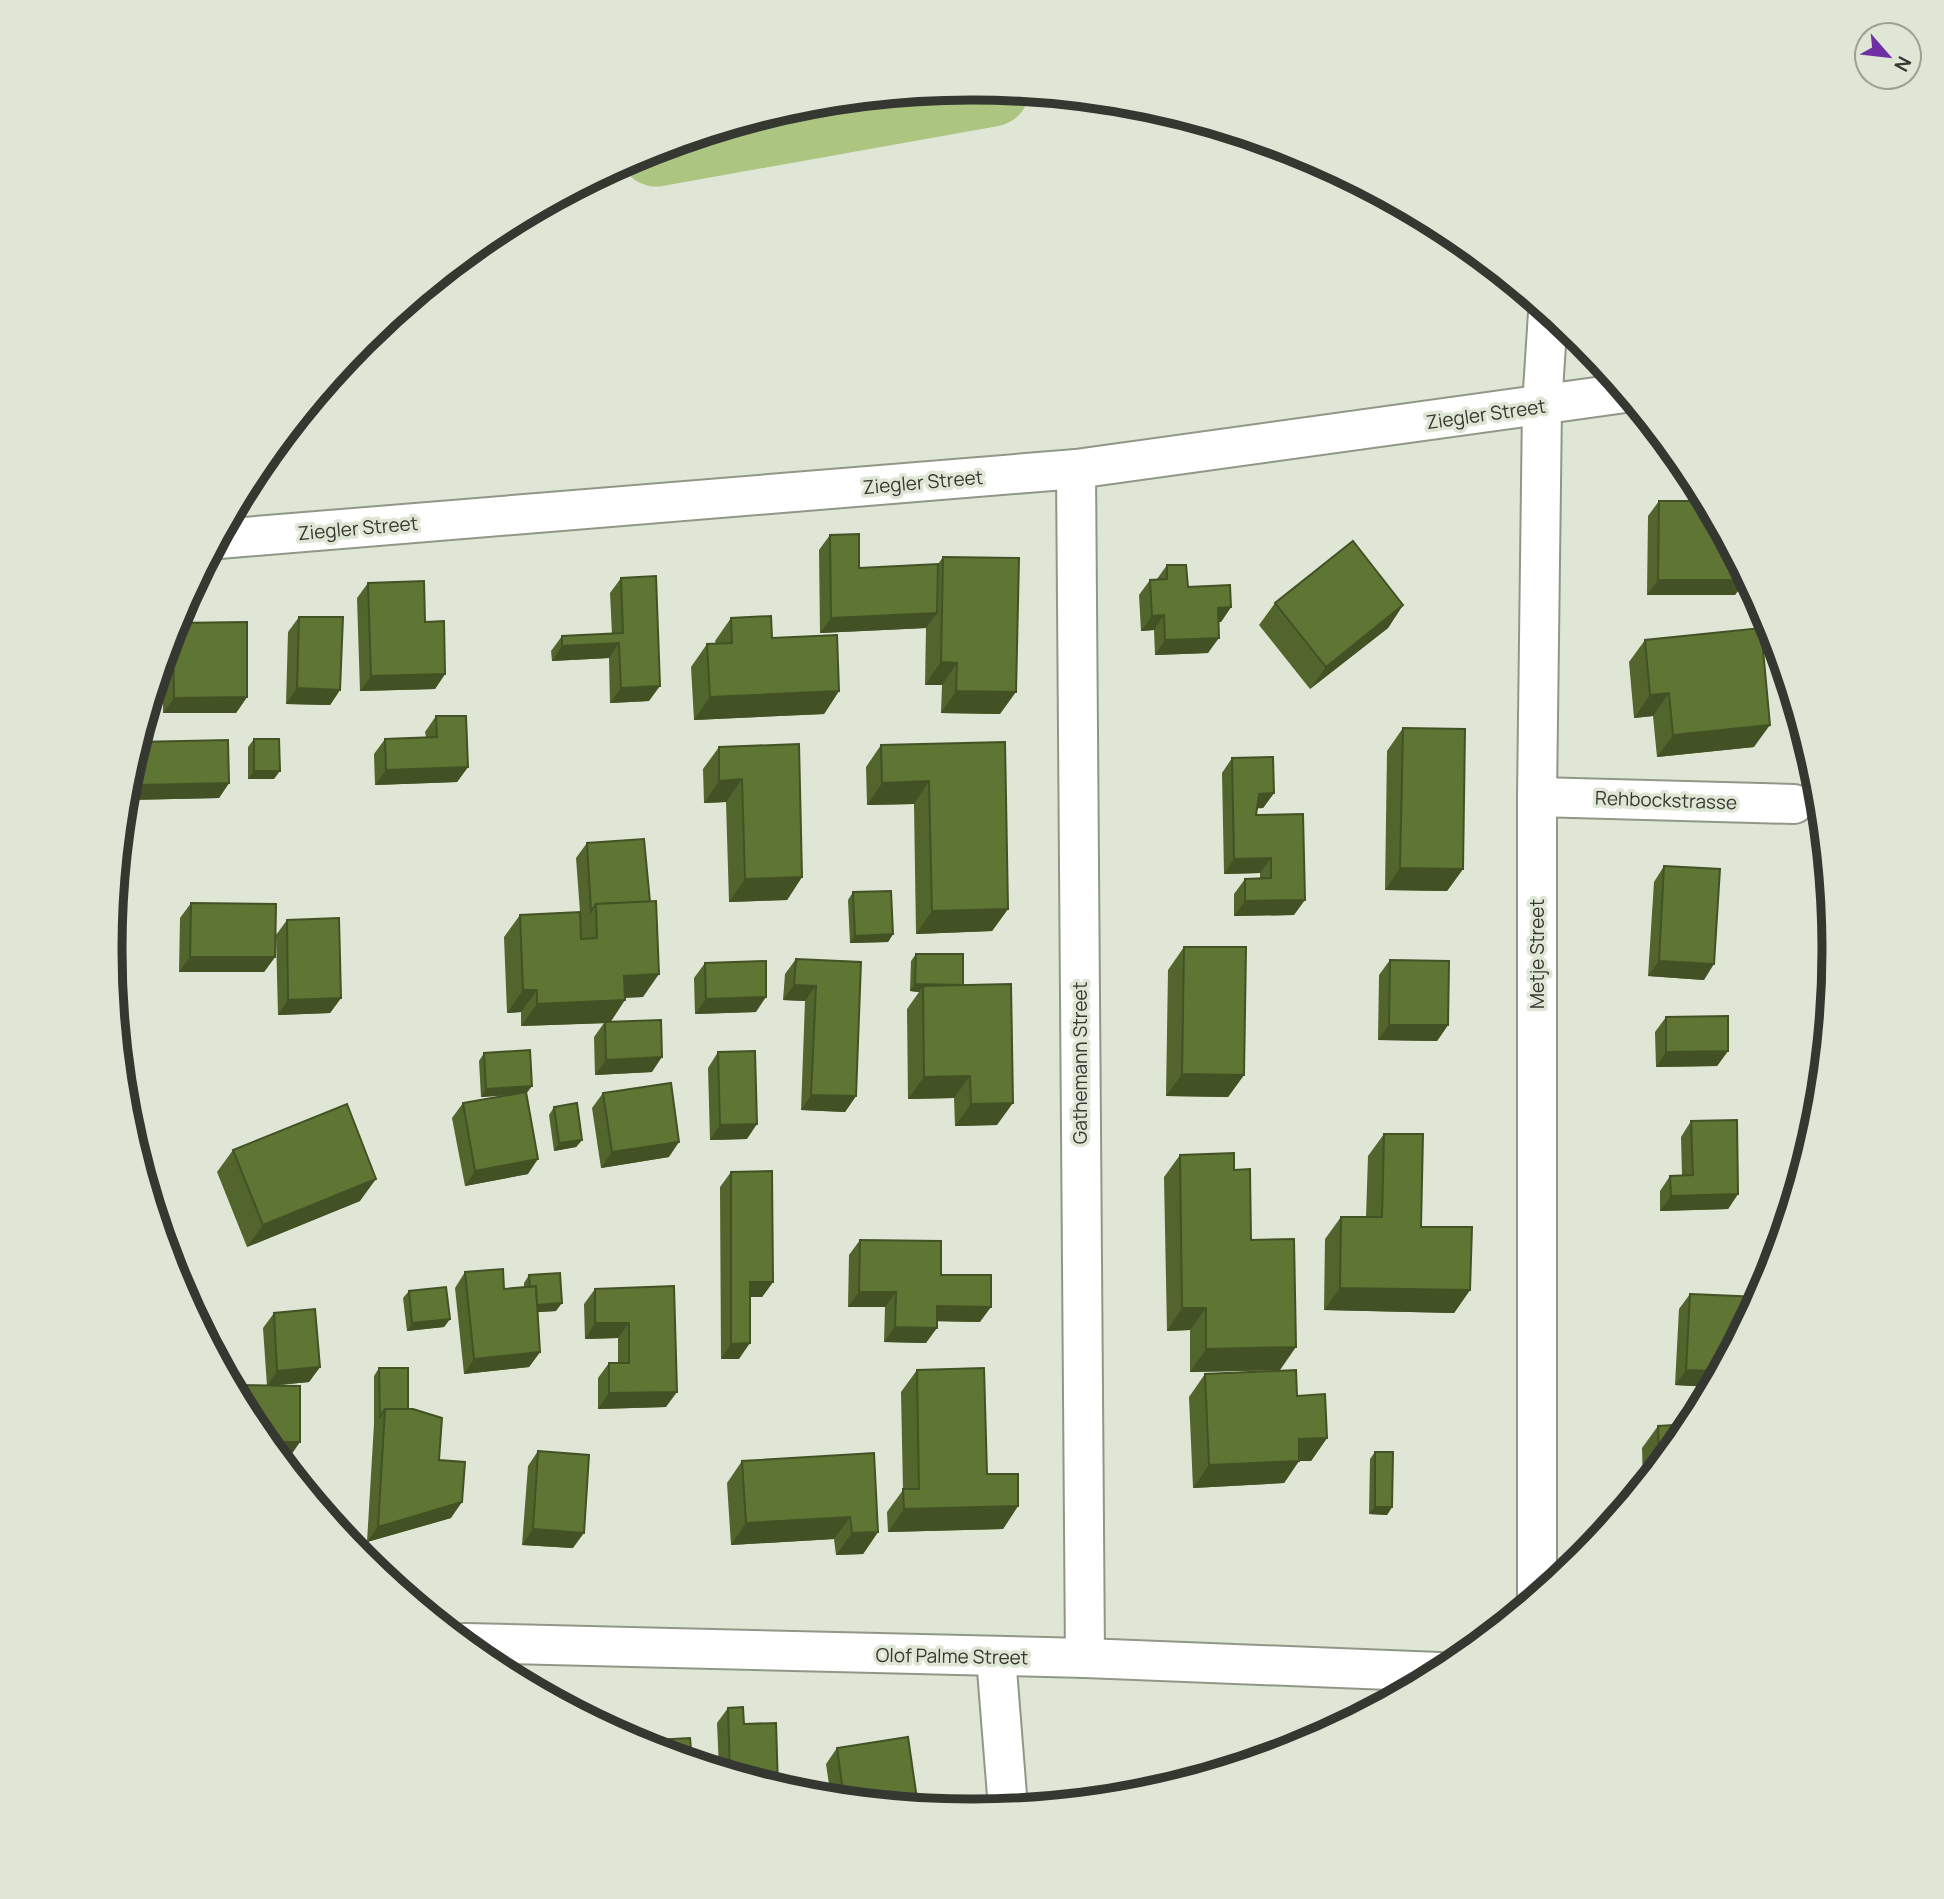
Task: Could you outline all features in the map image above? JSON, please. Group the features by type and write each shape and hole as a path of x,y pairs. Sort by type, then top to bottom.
{"street":[{"name":"Metje Street","path":"1537,1583 1537,797 1542,406 1547,325"},
{"name":"Ziegler Street","path":"229,538 1076,469 1615,394"},
{"name":"Gathemann Street","path":"1076,469 1085,1658"},
{"name":"Rehbockstrasse","path":"1537,797 1794,804"},
{"name":"Olof Palme Street","path":"482,1643 1085,1658 1419,1671"},
{"path":"996,1657 1007,1798"}],"building":[{"path":"1659,501 1694,501 1737,580 1658,580"},
{"path":"859,534 859,568 938,564 937,613 831,618 830,535"},
{"path":"1353,541 1403,605 1326,667 1275,603"},
{"path":"943,557 1019,558 1016,692 956,691 957,663 941,662"},
{"path":"1167,565 1186,565 1188,587 1230,585 1231,607 1218,608 1219,638 1165,640 1164,615 1152,616 1150,580 1167,579"},
{"path":"656,576 660,686 621,688 619,643 562,646 562,636 623,633 621,578"},
{"path":"424,581 425,622 444,621 445,674 371,676 368,583"},
{"path":"771,616 772,638 837,635 839,691 710,697 707,644 732,643 731,618"},
{"path":"299,617 343,617 340,690 297,688"},
{"path":"247,622 247,697 174,698 173,659 188,623"},
{"path":"1759,628 1762,636 1770,725 1673,735 1669,693 1650,695 1645,640"},
{"path":"436,716 466,716 468,767 386,770 385,739 437,737"},
{"path":"1403,728 1465,729 1463,869 1400,868"},
{"path":"254,739 279,739 280,771 254,771"},
{"path":"228,740 229,783 139,785 148,742"},
{"path":"1005,742 1008,909 932,911 929,781 882,783 881,745"},
{"path":"799,744 802,877 745,879 742,779 719,781 719,747"},
{"path":"1273,757 1274,793 1259,794 1256,815 1303,814 1305,900 1245,901 1245,879 1271,878 1271,858 1234,859 1232,758"},
{"path":"644,839 650,902 596,904 591,911 587,843"},
{"path":"1664,866 1720,869 1714,964 1659,961"},
{"path":"891,891 893,934 855,936 853,892"},
{"path":"656,901 659,974 624,976 625,1000 537,1004 537,990 523,990 520,915 580,912 581,939 597,938 596,904"},
{"path":"191,903 276,904 275,957 190,957"},
{"path":"339,918 341,998 288,1000 287,920"},
{"path":"1184,947 1246,947 1244,1075 1182,1074"},
{"path":"916,954 963,954 963,985 915,984"},
{"path":"796,959 861,962 856,1096 811,1095 816,986 794,985"},
{"path":"1390,960 1449,961 1448,1025 1389,1025"},
{"path":"766,961 766,997 706,999 705,963"},
{"path":"1011,984 1013,1103 971,1104 970,1076 924,1077 923,986"},
{"path":"1728,1016 1728,1051 1666,1052 1666,1017"},
{"path":"661,1020 662,1057 606,1060 605,1022"},
{"path":"530,1050 532,1086 486,1089 484,1053"},
{"path":"755,1051 757,1124 720,1125 718,1052"},
{"path":"671,1083 679,1142 612,1152 603,1093"},
{"path":"526,1092 538,1159 475,1171 463,1103"},
{"path":"577,1103 582,1140 559,1143 554,1107"},
{"path":"347,1104 376,1179 263,1225 233,1150"},
{"path":"1737,1120 1738,1194 1671,1196 1670,1176 1693,1175 1691,1121"},
{"path":"1384,1134 1423,1134 1421,1227 1472,1227 1470,1290 1340,1288 1341,1217 1382,1217"},
{"path":"1234,1153 1234,1170 1250,1169 1251,1240 1294,1239 1296,1347 1206,1349 1206,1308 1182,1308 1180,1155"},
{"path":"772,1171 773,1282 750,1282 750,1343 731,1344 731,1172"},
{"path":"860,1240 941,1241 941,1275 991,1275 991,1307 937,1306 937,1328 895,1327 896,1292 859,1292"},
{"path":"503,1269 504,1289 536,1286 540,1352 474,1359 465,1272"},
{"path":"560,1273 562,1303 537,1305 536,1286 530,1287 529,1275"},
{"path":"674,1286 677,1392 609,1393 609,1363 629,1363 629,1323 595,1323 595,1289"},
{"path":"446,1287 450,1319 412,1323 409,1291"},
{"path":"1690,1294 1747,1296 1710,1371 1686,1370"},
{"path":"315,1309 320,1367 277,1371 274,1313"},
{"path":"379,1368 408,1368 408,1409 385,1409 380,1417"},
{"path":"984,1368 987,1474 1018,1474 1018,1506 904,1509 903,1489 919,1489 917,1370"},
{"path":"1296,1370 1297,1396 1325,1394 1327,1438 1299,1439 1299,1461 1209,1465 1205,1374"},
{"path":"243,1385 300,1386 300,1442 280,1442"},
{"path":"385,1409 413,1409 442,1418 439,1460 465,1462 462,1502 378,1527"},
{"path":"1677,1425 1659,1450 1658,1426"},
{"path":"538,1451 589,1455 584,1533 533,1529"},
{"path":"1375,1452 1393,1452 1392,1507 1375,1507"},
{"path":"874,1453 878,1532 852,1533 850,1517 746,1523 742,1461"},
{"path":"743,1707 744,1724 776,1723 778,1776 730,1763 728,1708"},
{"path":"908,1737 917,1797 843,1789 837,1748"},
{"path":"690,1738 691,1751 660,1740"}],"waterway":[{"path":"729,136 920,102"}]}
